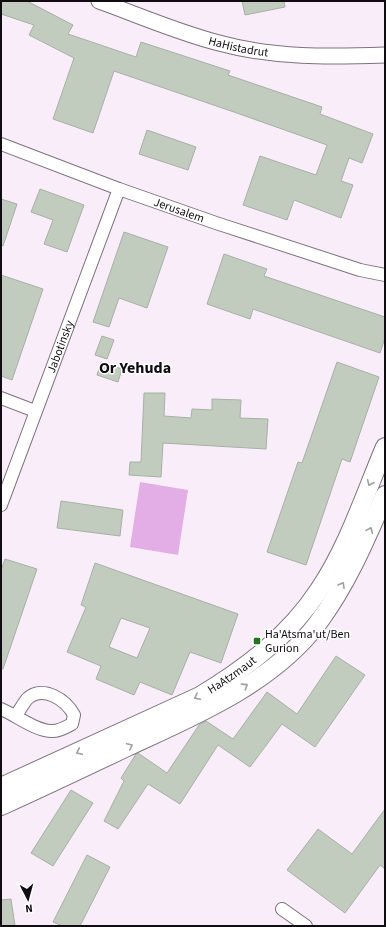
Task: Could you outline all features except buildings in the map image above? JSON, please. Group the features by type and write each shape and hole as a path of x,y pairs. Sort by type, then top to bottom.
{"main road":[{"name":"HaAtzmaut","path":"1,787 200,696 229,678 260,655 302,613 328,576 385,447"},
{"name":"HaAtzmaut","path":"1,806 201,711 264,674 291,652 317,624 343,584 385,495"}],"street":[{"name":"HaHistadrut","path":"99,1 219,43 262,52 332,57 385,55"},
{"name":"Jerusalem","path":"1,144 119,189 360,270 385,275"},
{"name":"Jabotinsky","path":"1,505 119,189"},
{"name":"Jerusalem","path":"360,270 385,283"},
{"path":"1,398 35,411"},
{"path":"1,709 16,715"},
{"path":"282,909 306,926"}],"shaded area":[{"path":"140,482 188,490 178,555 130,547"}],"place":[{"name":"Ha'Atsma'ut/Ben Gurion","path":"257,641"}],"district":[{"name":"Or Yehuda","path":"135,368"}]}
